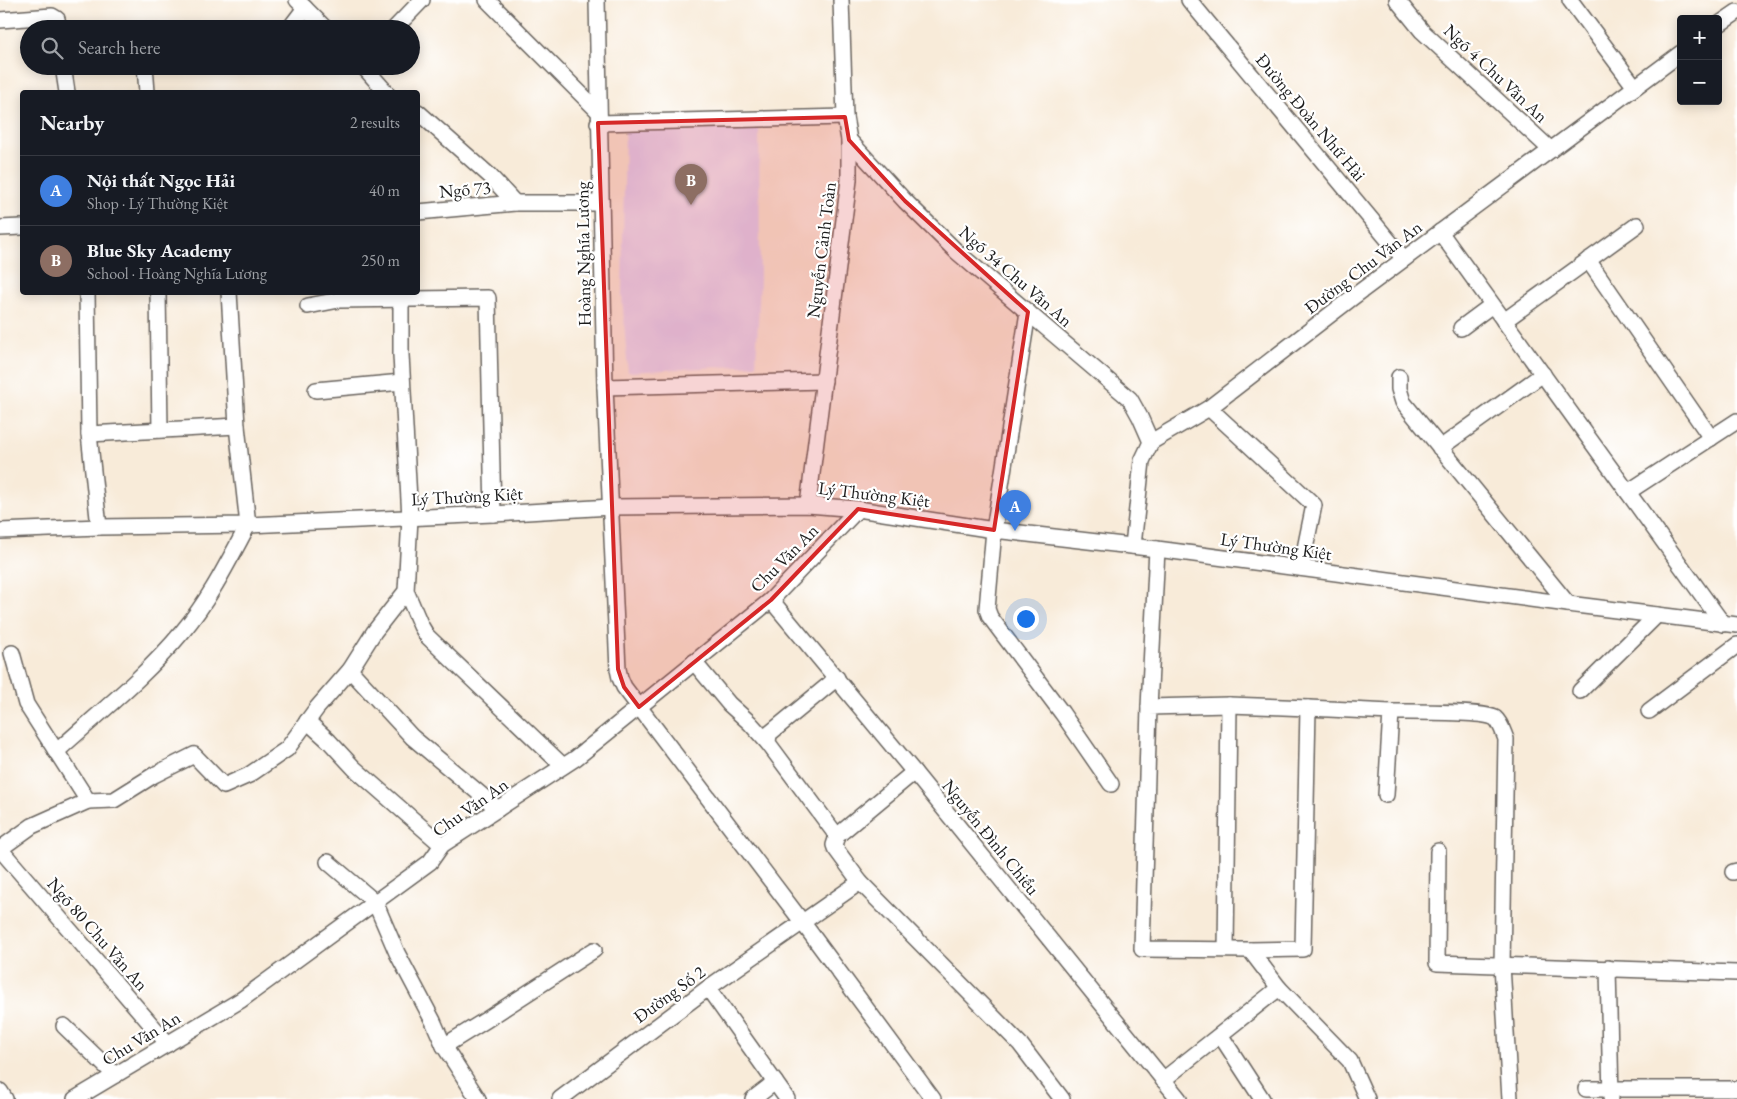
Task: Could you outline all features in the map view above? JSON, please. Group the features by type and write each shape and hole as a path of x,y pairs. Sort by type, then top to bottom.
{"street":[{"path":"403,20 422,0"},
{"path":"487,0 598,117 845,117"},
{"name":"Hoàng Nghĩa Lương","path":"597,0 605,388 618,669 620,678 624,687 803,922 933,1099"},
{"name":"Nguyễn Cảnh Toàn","path":"808,504 849,180 850,140 845,117 840,0"},
{"name":"Đường Đoàn Nhữ Hài","path":"1190,0 1404,259"},
{"name":"Ngõ 4 Chu Văn An","path":"1397,0 1422,31 1551,150"},
{"path":"1570,0 1635,87"},
{"path":"293,20 301,4 317,20"},
{"path":"1722,22 1737,12"},
{"path":"0,20 52,16 57,20"},
{"name":"Đường Chu Văn An","path":"1151,442 1209,408 1404,259 1677,56"},
{"path":"64,75 67,90"},
{"path":"146,75 147,90"},
{"path":"372,75 384,90"},
{"path":"420,114 490,176 516,203"},
{"name":"Ngõ 34 Chu Văn An","path":"850,140 905,201 957,252 1130,399 1151,442"},
{"name":"Ngõ 73","path":"420,212 516,203 600,204"},
{"path":"1504,320 1637,225"},
{"path":"0,228 20,227"},
{"path":"1440,232 1628,492 1730,624"},
{"path":"1588,260 1711,438"},
{"path":"87,295 89,434 99,527"},
{"path":"158,295 160,430"},
{"path":"56,752 151,666 184,631 216,585 248,525 237,426 229,295"},
{"path":"401,296 402,382 410,518 406,592 427,636 563,766"},
{"path":"308,306 339,300 401,296 421,298 488,298 493,514"},
{"path":"1461,328 1492,305"},
{"path":"1028,312 994,530 986,603 990,617 1062,713 1111,784"},
{"path":"1440,448 1543,374"},
{"path":"1400,377 1399,389 1403,402 1568,604"},
{"path":"605,388 824,381"},
{"path":"316,390 402,382"},
{"path":"1209,408 1314,505 1301,568"},
{"path":"1628,492 1737,421"},
{"path":"89,434 237,426"},
{"path":"1133,546 1142,461 1151,442"},
{"name":"Lý Thường Kiệt","path":"0,531 99,527 248,525 610,507 808,504 858,509 994,530 1157,549 1730,624"},
{"name":"Chu Văn An","path":"75,1099 241,1000 430,862 442,845 576,758 771,600 858,509"},
{"path":"1157,549 1149,707 1142,949 1303,949 1308,708"},
{"path":"0,849 32,826 88,801 114,800 154,775 194,755 224,786 249,775 287,749 307,721 350,670 374,632 406,592"},
{"name":"Nguyễn Đình Chiểu","path":"771,600 914,772 1179,1099"},
{"path":"1580,691 1657,615"},
{"path":"1649,711 1737,645"},
{"path":"12,653 26,704 88,801"},
{"path":"694,662 729,704 768,742 837,836"},
{"path":"350,670 412,737 498,809"},
{"path":"768,742 769,734 837,678"},
{"path":"1149,707 1229,705 1480,714 1495,718 1501,725 1506,738 1502,964 1510,1099"},
{"path":"1226,950 1229,705"},
{"path":"1386,794 1390,712"},
{"path":"307,721 354,768 442,845"},
{"path":"914,772 837,836 834,844 835,848 860,882 1020,1044 1062,1099"},
{"name":"Ngõ 80 Chu Văn An","path":"0,849 168,1044"},
{"path":"1438,851 1437,963 1737,973"},
{"path":"328,862 375,902 397,953 444,1046 478,1099"},
{"name":"Đường Số 2","path":"560,1099 708,988 860,882"},
{"path":"444,1046 594,950"},
{"path":"1250,950 1279,988 1350,1061 1367,1099"},
{"path":"1608,968 1611,1094"},
{"path":"708,988 787,1099"},
{"path":"1163,1080 1221,1036 1279,988"},
{"path":"64,1026 115,1075"},
{"path":"1221,1036 1262,1099"},
{"path":"753,1099 775,1082"},
{"path":"1586,1089 1611,1094 1699,1094 1737,1089"},
{"path":"0,1090 6,1099"}],"highlighted area":[{"path":"845,117 849,140 905,201 1028,312 994,530 858,509 771,600 639,707 624,687 618,669 598,123"}],"shaded area":[{"path":"759,125 760,280 756,365 628,372 622,295 625,130"}],"place":[{"name":"Blue Sky Academy","path":"691,205"},
{"name":"Nội thất Ngọc Hải","path":"1015,531"}]}
